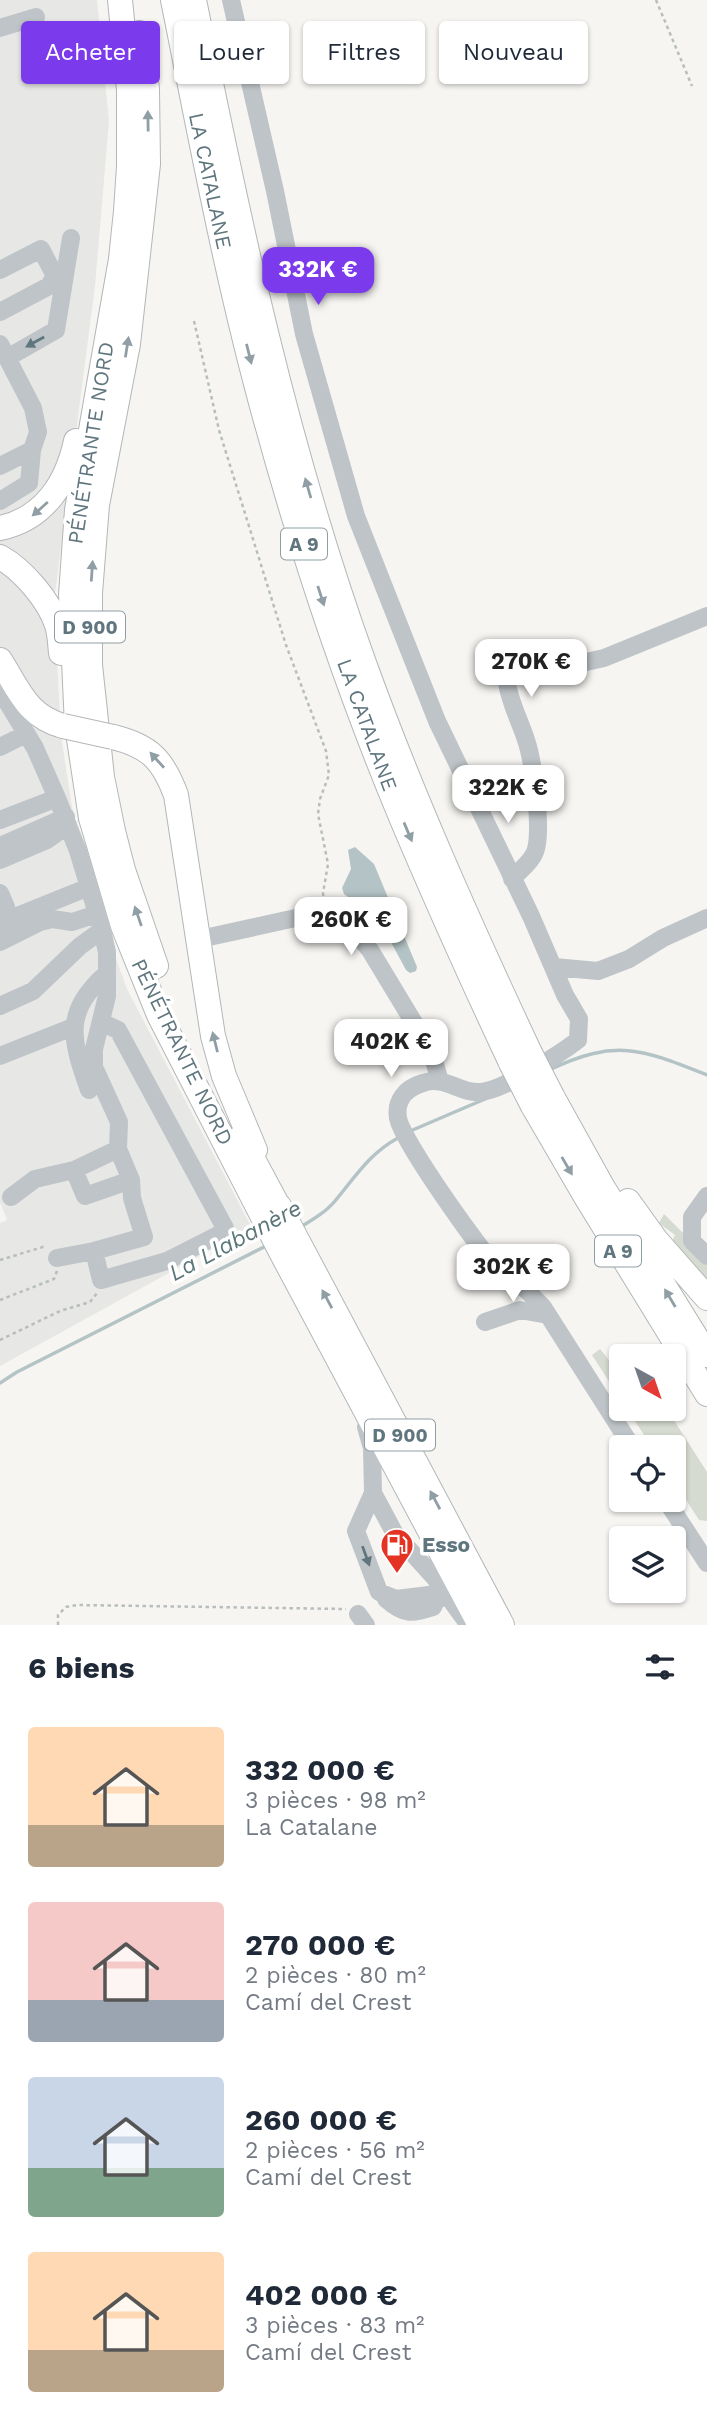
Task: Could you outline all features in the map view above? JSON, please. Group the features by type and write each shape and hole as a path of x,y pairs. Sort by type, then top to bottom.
{"highway":[{"name":"PÉNÉTRANTE NORD","path":"120,0 129,90 129,166 121,259 77,510 72,583 72,644 77,726 75,820 123,926 159,1015 276,1223"},
{"name":"PÉNÉTRANTE NORD","path":"136,0 147,89 148,164 128,344 97,505 90,593 90,665 95,729 102,777 123,870 156,968 276,1223"},
{"name":"LA CATALANE","path":"173,0 235,298 265,417 296,521 345,667 400,814 449,930 526,1054"},
{"name":"LA CATALANE","path":"194,0 252,279 285,411 318,524 360,650 419,805 599,1220 707,1394"},
{"path":"0,528 15,525 42,509 57,492 66,473 85,403 126,211"},
{"path":"0,557 19,572 40,595 58,626 69,720 75,820"},
{"path":"0,660 27,705 48,722 132,741 146,748 163,765 177,796 206,999 217,1049 276,1223"},
{"path":"548,1098 656,1240 707,1297"},
{"name":"LA CATALANE","path":"548,1098 707,1355"},
{"name":"D 900","path":"276,1223 290,1256 480,1625"},
{"name":"D 900","path":"290,1256 502,1625"}],"street":[{"path":"231,0 275,191 304,334 356,516 437,721 579,1019 578,1040 563,1052 500,1086 479,1093 440,1081 425,1082 403,1094 398,1103 399,1122 482,1250 502,1273 526,1290 548,1315 624,1435"},
{"path":"0,28 36,17"},
{"path":"0,501 29,483 32,450 38,432 33,408 3,351 56,330 71,238"},
{"path":"0,270 41,249 55,276 49,286 0,312"},
{"path":"0,466 32,450"},
{"path":"512,879 534,855 539,840 533,767 507,683 514,674 556,663 577,664 604,659 707,616"},
{"path":"0,690 35,748 57,798 75,820 89,887 107,952 107,996 94,1049 94,1067 119,1122 118,1150 131,1180 132,1198 144,1237 57,1258"},
{"path":"0,747 26,734"},
{"path":"0,820 57,798"},
{"path":"0,846 75,820"},
{"path":"0,860 47,840 75,820"},
{"path":"2,908 89,887"},
{"path":"209,937 309,915 326,916 353,930 370,950 430,1051 440,1081"},
{"path":"554,967 598,971 629,959 707,918"},
{"path":"0,943 40,922 52,919 99,922"},
{"path":"0,1006 33,991 80,946 99,922"},
{"path":"89,1090 80,1065 73,1027 88,989 107,973"},
{"path":"94,1251 101,1280 167,1261 222,1233 225,1228 118,1030 101,1022"},
{"path":"0,1056 73,1027"},
{"path":"11,1196 35,1179 74,1170 118,1150"},
{"path":"74,1170 85,1196 131,1180"},
{"path":"707,1196 692,1217 692,1241 707,1256"},
{"path":"290,1256 302,1305 366,1428 372,1448 373,1493 356,1531 379,1592 396,1607 413,1614 433,1607 445,1597"},
{"path":"485,1322 520,1310 548,1315"},
{"path":"373,1493 395,1534 468,1625"},
{"path":"674,1512 707,1563"}],"path":[{"path":"656,0 692,86"},
{"path":"194,321 227,456 286,645 326,751 329,775 320,799 318,814 328,864 323,893"},
{"path":"0,1260 43,1247 49,1249 57,1258 54,1279 0,1300"},
{"path":"0,1339 60,1311 90,1302 99,1290 101,1280"},
{"path":"58,1625 58,1615 66,1607 78,1605 346,1609 362,1620"}],"shaded area":[{"path":"0,0 97,0 99,21 21,21 21,84 105,84 109,121 95,286 54,601 61,736 73,813 99,912 127,989 257,1238 218,1246 0,1366 0,1223 7,1220 0,1202"},
{"path":"355,847 374,864 417,967 416,971 410,973 406,970 379,920 344,894 342,888 351,869 348,850"},
{"path":"664,1214 707,1257 707,1282 672,1242 675,1235 659,1223"},
{"path":"600,1349 609,1360 609,1381 592,1355"},
{"path":"635,1421 674,1421 683,1435 644,1435"},
{"path":"686,1439 707,1472 707,1521 699,1520 686,1500"}],"waterway":[{"name":"La Llabanère","path":"549,1070 593,1054 629,1051 664,1059 707,1075"},
{"name":"La Llabanère","path":"408,1132 485,1099"},
{"name":"La Llabanère","path":"299,1228 327,1209 371,1158 398,1138"},
{"name":"La Llabanère","path":"0,1383 268,1245"}],"place":[{"name":"Esso","path":"397,1575"}]}
